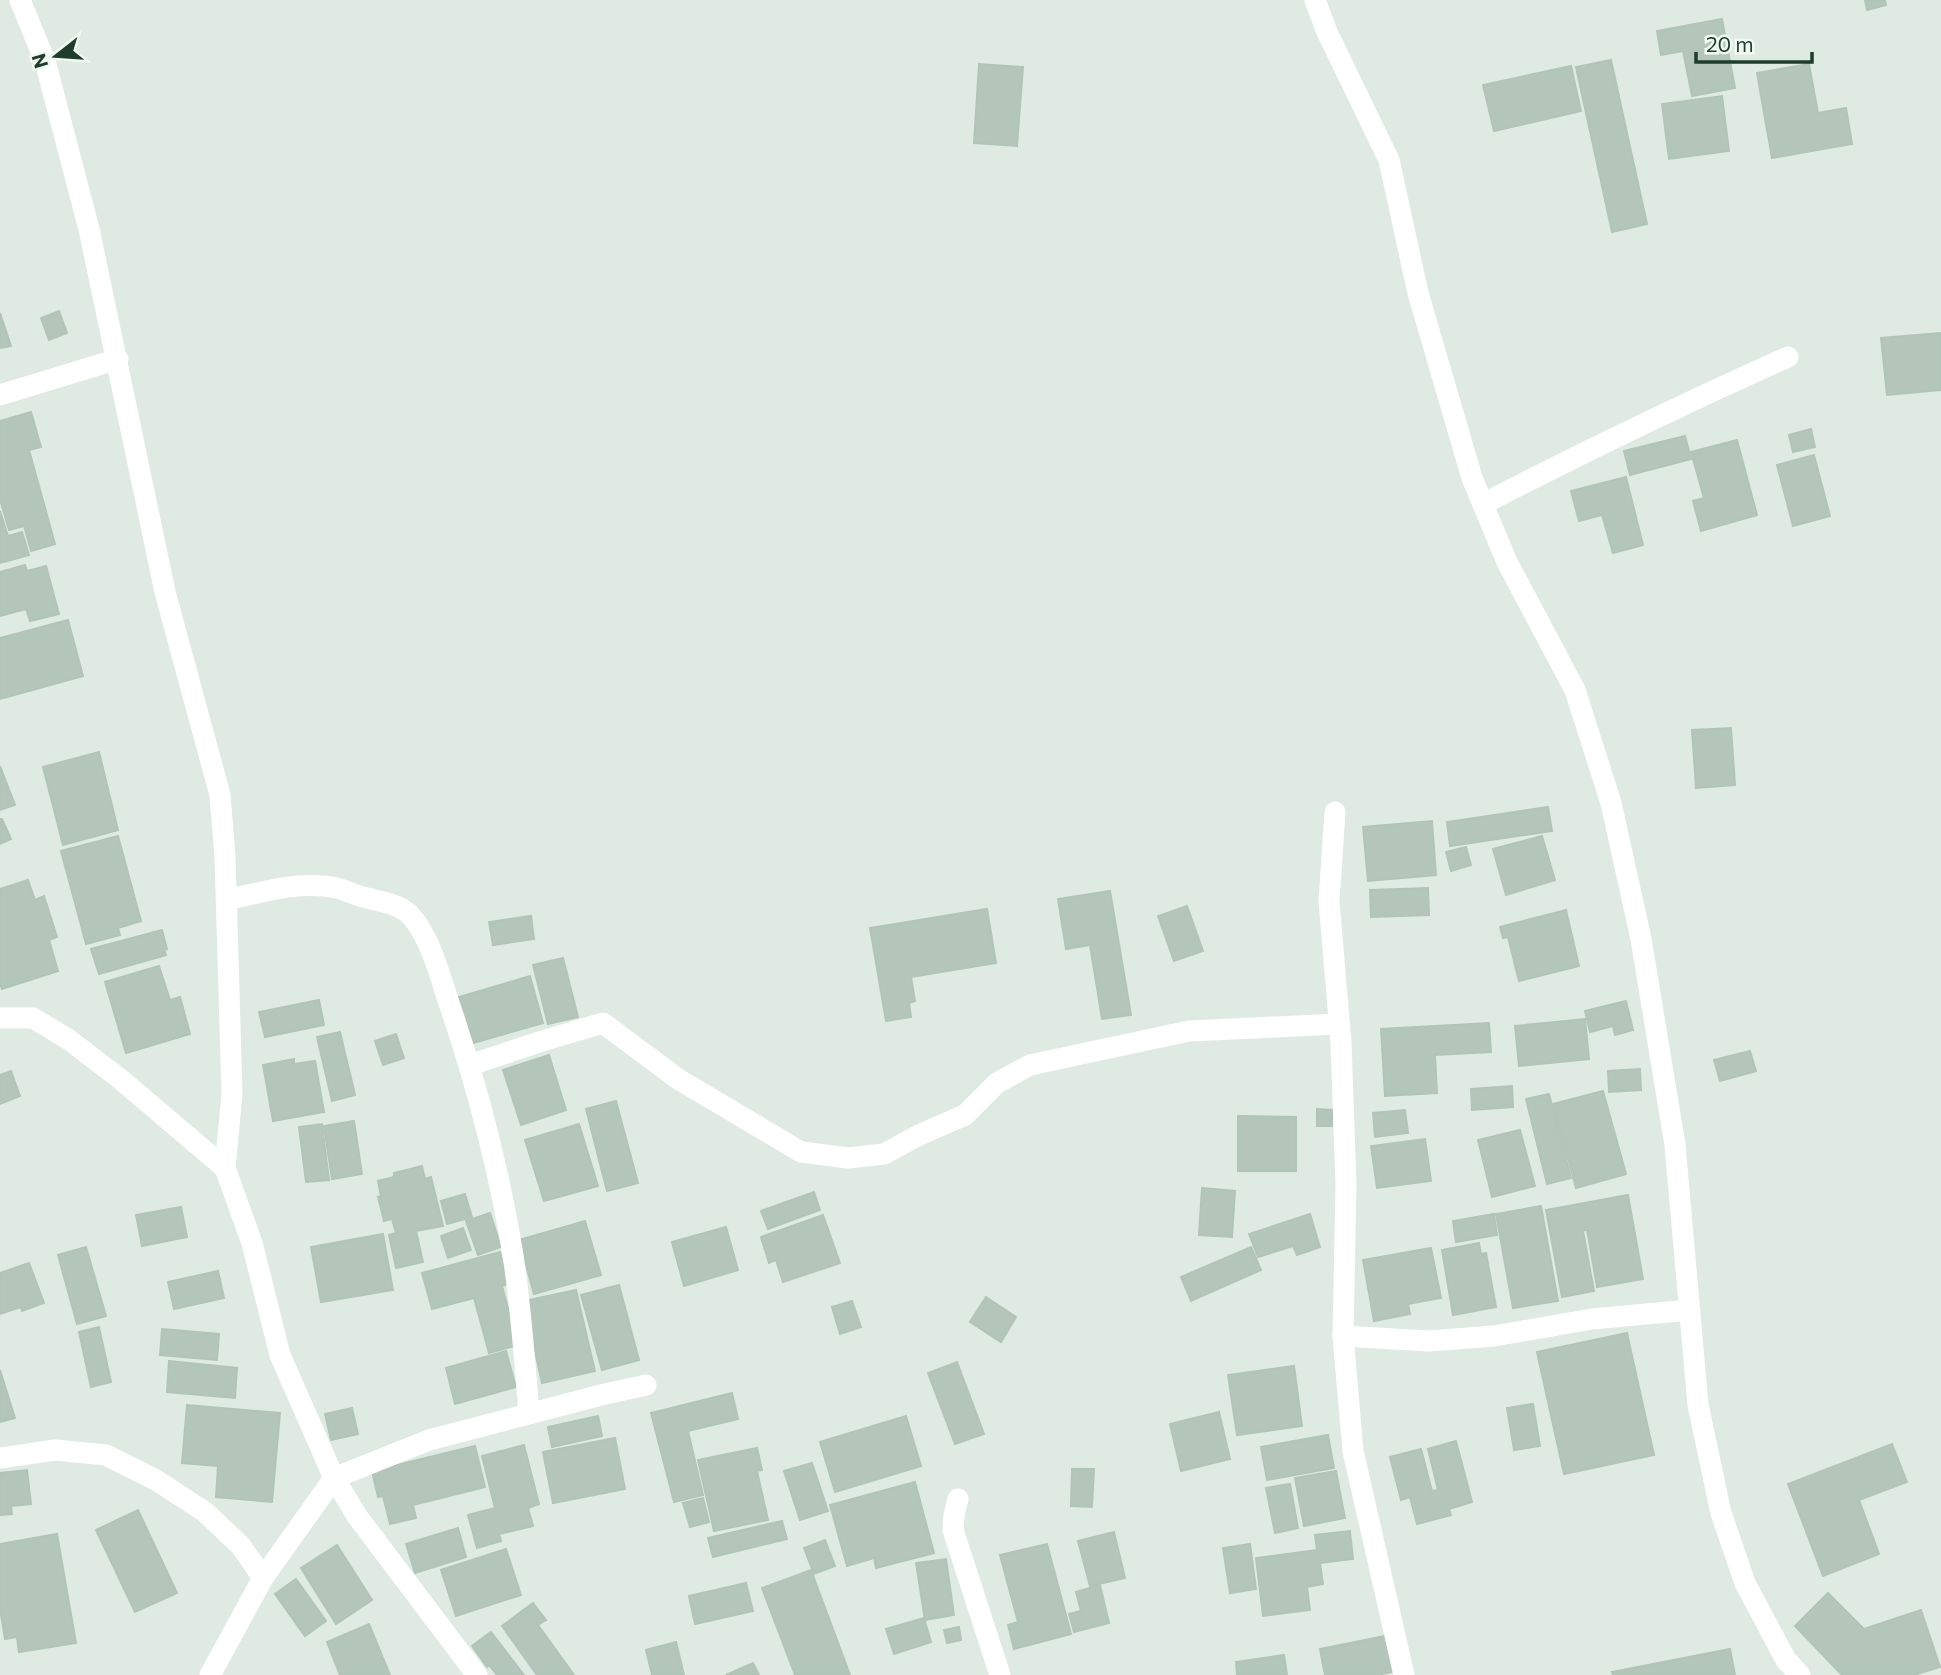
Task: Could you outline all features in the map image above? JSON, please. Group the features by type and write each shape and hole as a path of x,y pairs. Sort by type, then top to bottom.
{"street":[{"path":"20,0 45,61 89,229 164,592 219,795 227,900 232,1094 225,1168 252,1243 280,1355 334,1478 357,1516 477,1675"},
{"path":"1315,0 1327,32 1389,160 1418,293 1469,466 1483,504 1507,562 1575,690 1611,803 1641,939 1675,1145 1699,1405 1721,1513 1745,1583 1786,1660 1800,1675"},
{"path":"1483,504 1703,394 1788,357"},
{"path":"0,395 118,359"},
{"path":"1335,812 1329,901 1339,1024 1346,1185 1343,1336 1353,1451 1404,1675"},
{"path":"227,900 305,885 336,888 392,904 410,915 424,936 443,982 470,1065 498,1181 513,1255 529,1414"},
{"path":"0,1018 33,1018 68,1039 119,1077 225,1168"},
{"path":"470,1065 603,1023 678,1079 801,1152 848,1158 884,1154 965,1115 997,1083 1030,1065 1189,1031 1339,1024"},
{"path":"1343,1336 1429,1341 1494,1336 1592,1320 1690,1310"},
{"path":"210,1675 263,1578 334,1478 429,1440 646,1385"},
{"path":"0,1458 55,1450 106,1455 156,1480 205,1512 241,1546 263,1578"},
{"path":"958,1499 953,1530 1000,1675"}],"building":[{"path":"1865,0 1885,0 1886,5 1867,10"},
{"path":"1722,19 1735,88 1692,96 1683,51 1661,55 1657,31"},
{"path":"1611,60 1647,224 1612,232 1576,67"},
{"path":"979,64 1023,67 1017,146 974,143"},
{"path":"1809,64 1818,113 1846,108 1852,144 1772,158 1757,73"},
{"path":"1571,66 1581,111 1494,131 1483,85"},
{"path":"1722,96 1729,151 1669,159 1662,104"},
{"path":"59,311 67,333 49,340 41,318"},
{"path":"0,313 11,346 0,348"},
{"path":"1941,333 1941,390 1887,395 1881,338"},
{"path":"31,412 41,447 29,450 55,544 31,551 24,526 9,530 0,499 0,421"},
{"path":"1811,429 1815,447 1793,452 1789,435"},
{"path":"1685,436 1691,459 1630,475 1624,451"},
{"path":"1737,440 1757,515 1701,531 1693,501 1704,498 1691,452"},
{"path":"1814,455 1830,516 1793,526 1777,465"},
{"path":"1626,477 1643,545 1613,553 1602,515 1579,521 1571,491"},
{"path":"0,511 8,536 22,532 29,555 0,563"},
{"path":"25,565 27,571 46,566 59,614 30,621 26,609 0,616 0,572"},
{"path":"68,620 83,676 0,699 0,638"},
{"path":"1731,728 1735,785 1696,788 1692,730"},
{"path":"99,752 118,830 63,845 43,767"},
{"path":"0,766 15,805 0,810"},
{"path":"1548,807 1552,831 1450,846 1447,822"},
{"path":"0,819 11,839 0,844"},
{"path":"1432,821 1436,875 1368,881 1363,827"},
{"path":"118,836 141,921 118,928 120,935 86,944 61,851"},
{"path":"1542,836 1555,880 1506,895 1493,849"},
{"path":"1466,847 1471,865 1451,871 1446,852"},
{"path":"28,880 35,900 44,896 57,937 49,940 58,971 2,989 0,889"},
{"path":"1428,888 1429,915 1371,917 1370,890"},
{"path":"1110,891 1131,1015 1102,1019 1090,945 1066,949 1058,899"},
{"path":"1187,906 1203,951 1174,961 1158,916"},
{"path":"987,909 996,963 911,977 915,1001 909,1003 911,1017 886,1021 870,928"},
{"path":"1566,910 1579,966 1519,981 1508,937 1503,938 1500,927"},
{"path":"531,916 534,939 493,945 489,922"},
{"path":"162,930 166,955 99,974 91,949"},
{"path":"563,958 578,1017 548,1024 533,965"},
{"path":"159,966 170,1000 180,997 190,1034 126,1053 105,982"},
{"path":"530,976 543,1023 470,1044 456,998"},
{"path":"319,1000 324,1025 265,1037 259,1012"},
{"path":"1626,1001 1633,1030 1615,1035 1613,1026 1590,1032 1585,1011"},
{"path":"1585,1019 1589,1059 1519,1066 1515,1026"},
{"path":"1489,1023 1491,1052 1435,1055 1437,1093 1385,1096 1381,1029"},
{"path":"340,1032 355,1095 332,1101 317,1037"},
{"path":"396,1034 404,1058 383,1065 375,1041"},
{"path":"1750,1051 1756,1071 1720,1081 1714,1060"},
{"path":"549,1055 566,1110 521,1125 503,1070"},
{"path":"294,1059 294,1064 315,1061 324,1112 273,1121 263,1065"},
{"path":"1640,1069 1641,1090 1609,1092 1608,1071"},
{"path":"11,1071 20,1096 0,1104 0,1075"},
{"path":"1512,1086 1513,1107 1472,1110 1471,1089"},
{"path":"1603,1091 1626,1174 1576,1188 1553,1104"},
{"path":"1549,1094 1571,1178 1547,1184 1526,1099"},
{"path":"616,1101 638,1183 607,1191 586,1109"},
{"path":"1317,1109 1332,1110 1332,1126 1317,1126"},
{"path":"1405,1110 1408,1133 1375,1137 1373,1113"},
{"path":"1238,1116 1296,1117 1296,1171 1238,1171"},
{"path":"354,1121 362,1174 332,1179 324,1126"},
{"path":"322,1124 329,1180 306,1182 299,1127"},
{"path":"579,1124 598,1186 544,1201 525,1140"},
{"path":"1520,1130 1535,1186 1492,1197 1478,1140"},
{"path":"1425,1139 1431,1181 1377,1188 1371,1146"},
{"path":"422,1166 425,1179 431,1177 443,1226 416,1231 423,1262 396,1268 389,1235 396,1233 392,1219 384,1221 378,1197 381,1196 378,1181 394,1177 394,1173"},
{"path":"1202,1188 1235,1191 1232,1237 1199,1235"},
{"path":"814,1192 820,1210 768,1229 761,1211"},
{"path":"465,1194 472,1217 447,1224 441,1201"},
{"path":"1628,1195 1643,1279 1597,1287 1587,1229 1583,1231 1594,1291 1562,1297 1546,1210"},
{"path":"1541,1206 1558,1301 1513,1308 1496,1214"},
{"path":"181,1207 187,1237 142,1246 136,1215"},
{"path":"490,1213 501,1247 478,1255 466,1221"},
{"path":"1310,1214 1320,1247 1297,1255 1293,1246 1258,1257 1249,1234"},
{"path":"1494,1214 1497,1235 1456,1242 1453,1221"},
{"path":"823,1215 840,1263 783,1282 776,1260 769,1263 761,1237"},
{"path":"585,1221 601,1275 534,1294 519,1240"},
{"path":"726,1227 738,1270 684,1286 672,1242"},
{"path":"463,1228 471,1250 448,1258 441,1236"},
{"path":"383,1234 393,1290 321,1302 311,1247"},
{"path":"1479,1243 1481,1254 1486,1253 1496,1307 1453,1315 1442,1250"},
{"path":"86,1247 106,1316 77,1324 58,1255"},
{"path":"1251,1247 1261,1270 1191,1301 1181,1277"},
{"path":"1431,1248 1441,1298 1408,1304 1410,1314 1374,1321 1363,1260"},
{"path":"500,1252 508,1284 502,1286 518,1345 489,1353 474,1298 432,1309 422,1273"},
{"path":"29,1263 44,1303 22,1311 21,1307 0,1314 0,1273"},
{"path":"218,1271 224,1298 174,1309 168,1282"},
{"path":"619,1285 639,1360 602,1370 581,1295"},
{"path":"576,1290 595,1371 542,1383 524,1301"},
{"path":"986,1297 1016,1317 1001,1342 970,1322"},
{"path":"852,1301 861,1327 840,1334 832,1307"},
{"path":"99,1327 111,1382 91,1387 79,1332"},
{"path":"162,1329 219,1334 217,1360 160,1355"},
{"path":"1627,1333 1654,1455 1564,1474 1537,1352"},
{"path":"506,1351 516,1387 455,1404 446,1368"},
{"path":"169,1361 237,1368 235,1398 167,1392"},
{"path":"957,1362 984,1434 955,1444 928,1373"},
{"path":"1294,1366 1302,1426 1237,1435 1228,1375"},
{"path":"0,1370 15,1418 0,1422"},
{"path":"732,1393 738,1419 688,1431 703,1495 674,1502 651,1413"},
{"path":"1533,1404 1540,1446 1514,1450 1507,1408"},
{"path":"187,1405 280,1413 272,1502 216,1497 218,1466 182,1463"},
{"path":"352,1408 358,1434 331,1440 325,1414"},
{"path":"1219,1412 1230,1459 1181,1471 1170,1424"},
{"path":"598,1416 602,1436 552,1447 548,1427"},
{"path":"906,1416 921,1466 835,1492 820,1442"},
{"path":"1328,1435 1334,1468 1267,1480 1261,1447"},
{"path":"615,1438 625,1489 553,1503 543,1452"},
{"path":"1456,1441 1472,1502 1449,1509 1451,1515 1417,1524 1410,1497 1401,1500 1390,1457 1421,1449 1432,1491 1438,1490 1428,1449"},
{"path":"1892,1444 1907,1482 1859,1500 1879,1554 1823,1576 1788,1484"},
{"path":"524,1445 539,1504 528,1508 533,1526 499,1534 501,1541 477,1548 468,1515 495,1508 482,1456"},
{"path":"475,1446 485,1487 413,1505 416,1518 390,1524 383,1496 378,1497 372,1471"},
{"path":"757,1448 762,1470 757,1471 768,1520 714,1531 698,1460"},
{"path":"812,1463 828,1511 800,1520 784,1471"},
{"path":"1072,1469 1094,1469 1092,1507 1071,1506"},
{"path":"27,1470 31,1504 11,1506 12,1514 0,1515 0,1473"},
{"path":"1336,1471 1345,1518 1304,1526 1295,1478"},
{"path":"915,1482 934,1553 876,1568 874,1558 847,1566 830,1505"},
{"path":"1290,1484 1298,1528 1275,1533 1266,1488"},
{"path":"703,1498 709,1522 690,1527 683,1503"},
{"path":"138,1510 177,1593 135,1612 96,1530"},
{"path":"782,1521 787,1539 713,1557 708,1538"},
{"path":"458,1528 466,1557 415,1573 406,1544"},
{"path":"1350,1531 1353,1559 1320,1563 1323,1584 1307,1587 1310,1610 1263,1616 1256,1558 1317,1550 1315,1535"},
{"path":"1114,1532 1125,1578 1090,1586 1078,1541"},
{"path":"57,1534 76,1643 19,1652 17,1637 5,1639 0,1608 0,1544"},
{"path":"825,1540 835,1566 814,1574 804,1548"},
{"path":"1047,1544 1071,1634 1014,1649 1008,1625 1018,1622 1000,1555"},
{"path":"1250,1544 1256,1589 1230,1593 1223,1548"},
{"path":"337,1545 372,1600 336,1624 301,1568"},
{"path":"506,1549 521,1595 456,1616 441,1570"},
{"path":"946,1559 954,1615 925,1620 916,1563"},
{"path":"811,1570 850,1675 795,1675 762,1588"},
{"path":"296,1579 326,1621 305,1636 275,1594"},
{"path":"746,1583 753,1611 695,1624 689,1596"},
{"path":"1100,1585 1109,1623 1074,1632 1069,1614 1081,1611 1076,1592"},
{"path":"1828,1593 1864,1629 1921,1610 1940,1667 1914,1675 1842,1675 1795,1626"},
{"path":"533,1603 546,1620 538,1625 574,1675 537,1675 502,1626"},
{"path":"924,1618 931,1642 894,1654 886,1629"},
{"path":"369,1624 390,1675 340,1675 327,1642"},
{"path":"959,1627 961,1640 947,1643 944,1630"},
{"path":"491,1632 524,1675 497,1675 489,1665 487,1667 472,1646"},
{"path":"1390,1635 1397,1671 1377,1675 1325,1675 1320,1649"},
{"path":"676,1642 684,1675 652,1675 646,1650"},
{"path":"1730,1649 1735,1675 1613,1675 1612,1672"},
{"path":"1284,1655 1287,1675 1237,1675 1236,1662"},
{"path":"753,1663 759,1675 726,1675"}]}
